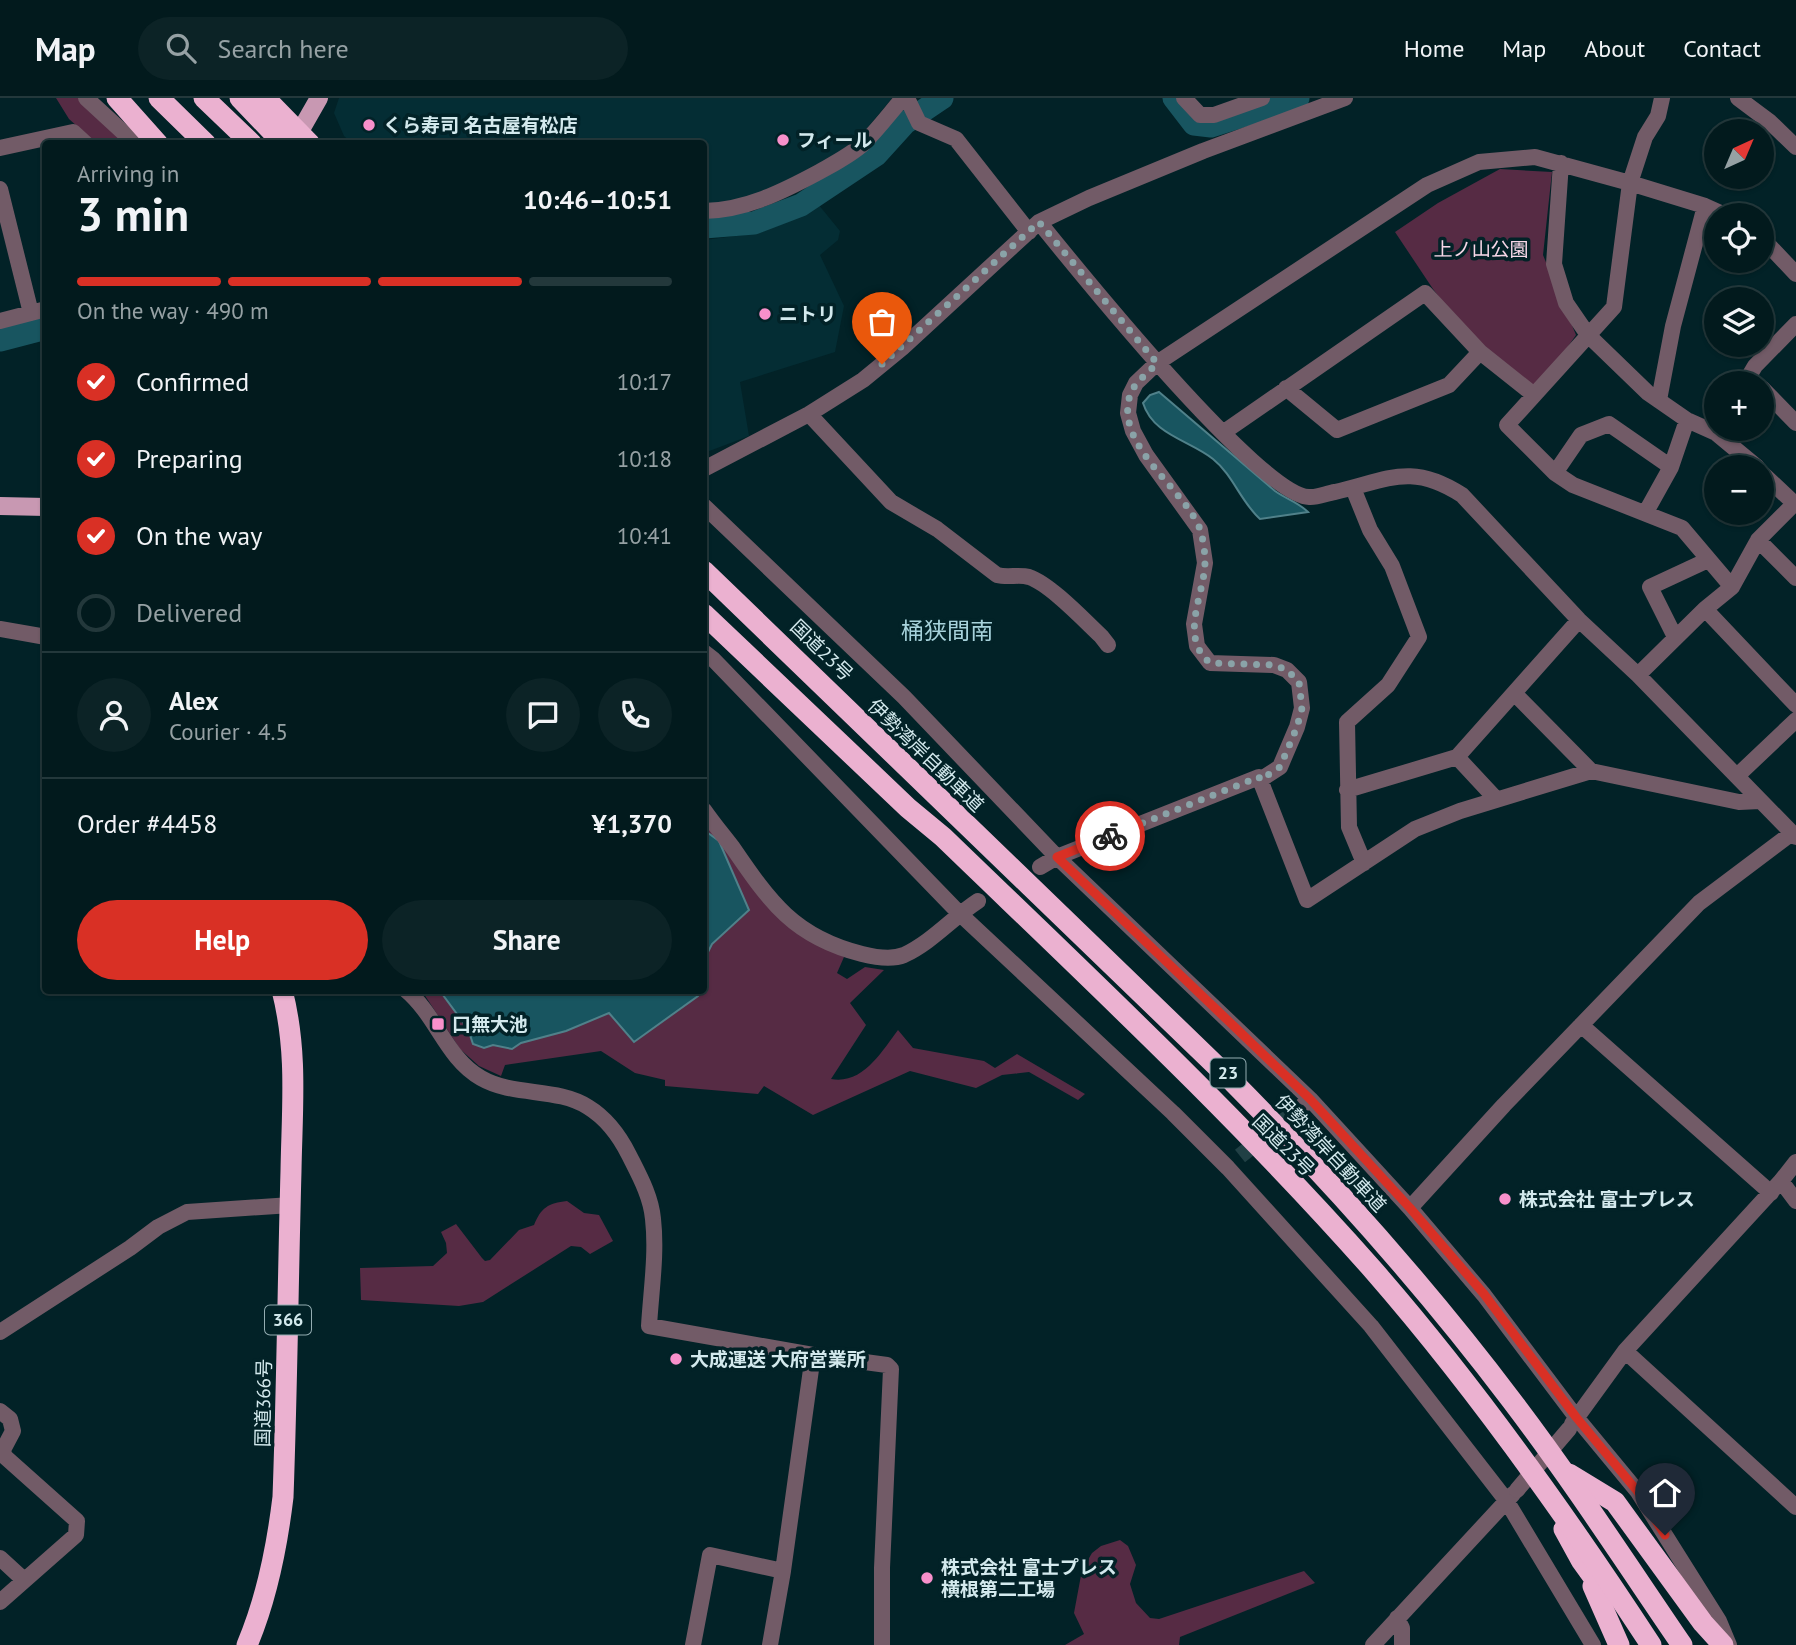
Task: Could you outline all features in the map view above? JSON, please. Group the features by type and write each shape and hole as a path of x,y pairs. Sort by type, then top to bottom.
{"highway":[{"path":"117,98 154,140"},
{"path":"159,98 202,140"},
{"path":"197,98 244,140"},
{"path":"204,98 244,140"},
{"path":"240,98 296,140"},
{"path":"265,98 296,140"},
{"name":"国道23号","path":"707,569 1175,1021 1322,1170 1407,1263 1484,1359 1569,1474 1683,1644"},
{"name":"伊勢湾岸自動車道","path":"707,574 1223,1073 1316,1167 1394,1254 1513,1402 1683,1644"},
{"path":"707,617 908,808 943,837 1152,1038 1296,1185 1375,1273 1497,1422 1645,1644"},
{"name":"国道23号","path":"707,623 909,813 1276,1168 1450,1368 1553,1507 1581,1560 1645,1644"},
{"name":"国道366号","path":"247,1645 264,1597 278,1542 284,1497 295,1099 291,1034 283,994"},
{"path":"1569,1474 1615,1502 1703,1623 1723,1645"},
{"path":"1581,1560 1619,1645"}],"main road":[{"path":"298,140 319,98"},
{"path":"0,506 42,507"}],"street":[{"path":"86,98 132,140"},
{"path":"707,212 726,211 752,204 851,154 866,142 905,98 919,123 956,139 1157,363 1276,482 1293,494 1310,497 1405,475 1425,477 1443,483 1462,495 1579,620 1638,674 1794,835 1699,903 1410,1208"},
{"path":"1184,98 1200,115 1214,115 1262,98"},
{"path":"707,467 809,414 873,372 1034,227 1089,198 1203,151 1345,98"},
{"path":"1662,98 1658,116 1645,137 1630,183 1614,307 1507,425 1555,473 1573,485 1682,528 1732,587"},
{"path":"1738,98 1770,122 1796,147"},
{"path":"0,149 73,132 82,140"},
{"path":"1260,780 1280,767 1297,727 1302,708 1299,682 1287,670 1274,665 1210,663 1197,646 1194,624 1205,563 1200,530 1151,464 1133,431 1128,413 1130,395 1136,383 1157,363 1427,185 1479,162 1535,157 1704,206"},
{"path":"1561,163 1554,264 1566,303 1588,335 1648,393 1686,420 1704,424"},
{"path":"0,189 38,311 0,321"},
{"path":"1659,400 1673,326 1704,210"},
{"path":"1774,251 1796,274"},
{"path":"1224,432 1425,293 1480,352 1534,395"},
{"path":"1754,371 1755,366 1796,324"},
{"path":"1286,388 1337,430 1449,385 1480,352"},
{"path":"1774,400 1796,423"},
{"path":"809,414 891,502 937,528 997,575 1007,578 1024,576 1045,586 1108,645"},
{"path":"1646,512 1671,467 1686,420"},
{"path":"1555,473 1581,435 1609,424 1671,467"},
{"path":"1729,441 1744,455"},
{"path":"1638,674 1705,609 1732,587 1758,540 1795,503 1774,483"},
{"path":"1353,488 1370,530 1392,566 1419,637 1388,685 1347,722 1349,827 1364,863"},
{"path":"707,509 904,697 1057,857 1310,1099 1410,1208 1484,1294 1572,1423 1638,1492 1719,1620 1729,1645"},
{"path":"1758,540 1796,578"},
{"path":"1675,637 1650,587 1708,560"},
{"path":"1705,609 1796,705"},
{"path":"1347,790 1457,757 1579,620"},
{"path":"0,629 42,636"},
{"path":"707,654 959,913 1228,1168 1371,1326 1511,1495 1593,1645"},
{"path":"1514,692 1591,771"},
{"path":"1737,776 1796,720"},
{"path":"1457,757 1497,800"},
{"path":"1040,867 1057,857 1259,777 1307,900 1415,829 1460,811 1591,771 1739,802 1760,801"},
{"path":"707,814 768,898 799,927 825,941 873,957 902,956 932,939 959,913 978,901"},
{"path":"411,994 429,1015 458,1061 482,1079 510,1088 554,1094 589,1107 620,1136 645,1186 653,1218 649,1326 887,1365 891,1369 882,1568 882,1645"},
{"path":"1581,1025 1776,1187 1796,1200"},
{"path":"1296,1111 1310,1099"},
{"path":"1228,1168 1240,1156"},
{"path":"1373,1645 1511,1495 1572,1423 1625,1352 1796,1162"},
{"path":"0,1332 158,1227 187,1212 290,1205"},
{"path":"1625,1352 1796,1507"},
{"path":"770,1645 813,1355"},
{"path":"0,1411 10,1419 13,1431 3,1455 77,1521 76,1535 0,1602"},
{"path":"693,1645 710,1555 783,1571"},
{"path":"0,1558 24,1580"},
{"path":"1397,1618 1402,1628 1402,1645"}],"shaded area":[{"path":"339,98 892,98 859,138 845,149 758,196 707,204 707,140 349,140 344,136 334,113"},
{"name":"ニトリ","path":"818,204 840,231 838,240 820,255 844,306 835,352 740,382 749,436 707,452 707,240 759,233 792,220"},
{"path":"1159,392 1275,491 1308,512 1260,519 1247,505 1220,465 1204,452 1155,423 1143,403 1150,395"},
{"path":"707,832 719,841 749,910 712,944 707,954"},
{"path":"442,994 699,994 634,1042 609,1013 566,1031 521,1043 512,1049 493,1045 484,1048 473,1044 468,1029"}],"green space":[{"path":"56,98 80,98 122,140 93,140 69,119"},
{"name":"上ノ山公園","path":"1500,169 1552,172 1543,255 1576,335 1534,395 1480,352 1395,232 1438,203"},
{"path":"707,821 802,932 844,957 837,973 847,979 865,967 884,970 850,1003 866,1025 831,1079 853,1077 862,1072 898,1030 913,1048 984,1061 995,1068 1017,1054 1085,1094 1078,1100 1029,1072 1002,1075 976,1088 910,1071 813,1115 764,1086 758,1094 665,1086 665,1080 635,1073 601,1051 505,1065 501,1076 479,1066 460,1049 424,994 442,994 468,1029 473,1044 484,1048 493,1045 512,1049 521,1043 566,1031 609,1013 634,1041 700,994 707,994 707,950 738,888 719,841 707,832"},
{"path":"567,1201 584,1213 599,1215 613,1241 590,1254 581,1247 571,1246 483,1302 459,1306 361,1300 360,1268 433,1266 447,1253 441,1232 456,1224 482,1258 485,1261 490,1260 519,1230 534,1225 546,1207"},
{"path":"1120,1540 1128,1546 1136,1565 1130,1584 1136,1603 1150,1618 1159,1619 1304,1571 1315,1583 1180,1637 1179,1645 1065,1645 1084,1634 1074,1613 1082,1570 1092,1553 1101,1546"}],"waterway":[{"path":"707,227 754,223 801,205 876,155 905,123 942,98"},
{"path":"1174,98 1194,124 1211,126 1298,98"},
{"path":"0,340 42,329"}],"tunnel":[{"path":"1240,1156 1296,1111"}],"way so far":[{"path":"882,364 1039,222 1157,363 1136,383 1130,395 1128,413 1133,431 1151,464 1200,530 1205,563 1194,624 1197,646 1210,663 1282,667 1299,682 1302,708 1301,718 1284,758 1274,772 1260,780 1259,777 1110,836"}],"place":[{"name":"くら寿司 名古屋有松店","path":"369,125"},
{"name":"フィール","path":"783,140"},
{"name":"ニトリ","path":"765,314"},
{"name":"口無大池","path":"438,1024"},
{"name":"株式会社 富士プレス","path":"1505,1199"},
{"name":"大成運送 大府営業所","path":"676,1359"},
{"name":"株式会社 富士プレス 横根第二工場","path":"927,1578"}],"district":[{"name":"桶狭間南","path":"947,631"}],"route":[{"path":"1110,836 1057,857 1310,1099 1410,1208 1484,1294 1576,1417 1638,1492 1665,1535"}]}
